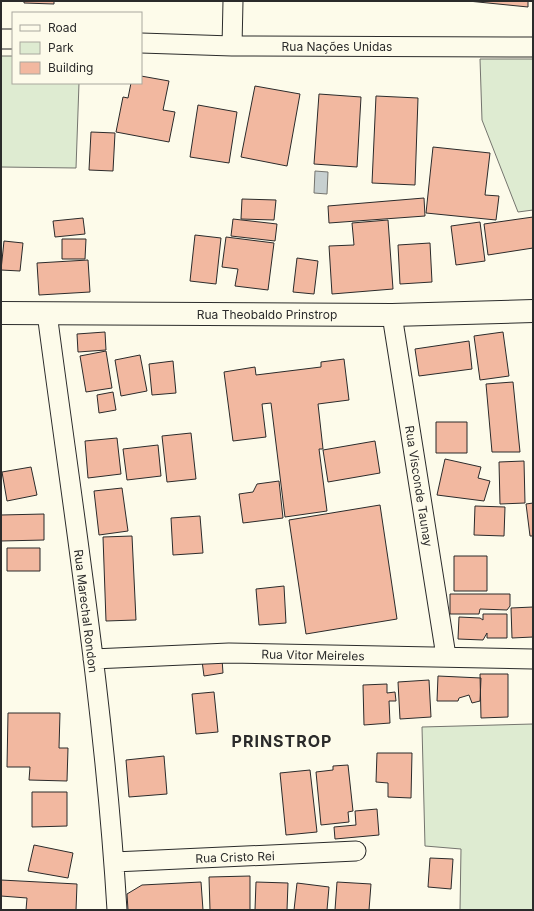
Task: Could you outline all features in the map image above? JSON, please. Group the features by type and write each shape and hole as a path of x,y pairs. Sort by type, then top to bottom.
{"street":[{"path":"232,46 233,1"},
{"path":"1,39 12,39"},
{"name":"Rua Nações Unidas","path":"142,43 232,46 533,47"},
{"name":"Rua Theobaldo Prinstrop","path":"1,313 392,314 533,311"},
{"name":"Rua Marechal Rondon","path":"47,313 93,659 114,862 117,910"},
{"name":"Rua Visconde Taunay","path":"392,314 446,656"},
{"name":"Rua Vitor Meireles","path":"93,659 229,653 446,656 533,659"},
{"name":"Rua Cristo Rei","path":"114,862 356,851"}],"green space":[{"path":"1,56 12,56 12,84 79,84 76,168 1,167"},
{"path":"480,59 533,59 533,210 518,212 482,120"},
{"path":"533,724 533,910 460,910 461,849 425,846 422,727"}],"shaded area":[{"path":"315,171 328,172 327,194 314,193"}],"building":[{"path":"24,1 54,1 54,4 24,3"},
{"path":"468,1 528,1 528,7"},
{"path":"142,76 169,81 163,110 175,112 169,142 116,132 123,97 128,98 131,84 142,84"},
{"path":"255,86 300,94 287,166 241,157"},
{"path":"319,94 361,97 357,167 314,164"},
{"path":"376,96 418,98 415,185 372,183"},
{"path":"198,105 237,112 229,163 190,157"},
{"path":"91,132 115,133 113,171 89,170"},
{"path":"433,147 490,153 485,195 499,196 496,220 426,213"},
{"path":"424,198 425,216 329,223 328,206"},
{"path":"242,199 276,200 274,220 241,219"},
{"path":"533,217 533,248 488,255 484,224"},
{"path":"83,218 85,234 55,237 53,221"},
{"path":"233,219 277,224 275,241 231,236"},
{"path":"388,220 393,289 332,294 329,246 354,245 352,223"},
{"path":"480,222 485,261 456,265 451,226"},
{"path":"195,235 221,238 216,284 190,281"},
{"path":"226,237 274,243 268,290 235,286 238,269 222,267"},
{"path":"62,239 86,239 85,259 62,259"},
{"path":"4,241 23,243 20,271 1,270"},
{"path":"430,243 432,282 400,284 398,245"},
{"path":"297,258 318,261 314,294 293,292"},
{"path":"88,260 90,292 39,295 37,263"},
{"path":"105,332 106,350 78,352 77,334"},
{"path":"503,332 509,376 480,380 474,336"},
{"path":"469,341 472,369 419,376 415,349"},
{"path":"106,351 112,388 86,392 80,356"},
{"path":"140,355 147,391 121,396 115,360"},
{"path":"344,359 349,400 318,404 323,449 319,449 327,511 285,517 271,403 262,404 266,437 233,441 224,372 255,367 256,375 321,367 321,362"},
{"path":"173,361 176,393 152,395 149,364"},
{"path":"513,382 520,452 492,452 486,384"},
{"path":"113,392 116,410 99,413 97,395"},
{"path":"436,422 467,422 467,453 436,453"},
{"path":"191,433 196,479 167,482 162,436"},
{"path":"117,438 121,474 88,478 85,441"},
{"path":"375,441 380,473 328,482 323,450"},
{"path":"158,445 161,476 127,480 123,449"},
{"path":"445,459 481,467 478,478 490,481 484,501 437,495"},
{"path":"524,461 525,503 500,504 499,462"},
{"path":"31,467 37,495 7,501 2,472"},
{"path":"279,481 283,518 243,523 239,494 253,492 257,484"},
{"path":"122,488 128,531 99,535 94,491"},
{"path":"533,503 533,536 530,536 526,504"},
{"path":"380,505 397,619 306,634 289,520"},
{"path":"475,506 505,507 504,536 474,535"},
{"path":"44,514 44,540 1,541 1,515"},
{"path":"200,516 203,553 173,555 171,518"},
{"path":"132,536 136,620 106,621 103,537"},
{"path":"7,548 40,548 40,571 7,571"},
{"path":"454,556 487,556 487,591 454,591"},
{"path":"284,586 286,623 259,625 256,589"},
{"path":"450,594 510,594 510,606 507,610 480,609 479,614 450,614"},
{"path":"533,607 533,637 512,638 511,608"},
{"path":"483,614 507,614 507,638 487,638 487,633 483,640 458,639 459,617 480,618 483,620"},
{"path":"222,659 223,673 204,676 202,661"},
{"path":"480,674 508,674 508,717 481,718"},
{"path":"438,676 481,678 480,701 472,703 469,695 459,698 458,701 437,701"},
{"path":"429,680 431,717 400,719 398,682"},
{"path":"387,684 387,693 395,692 396,701 389,701 390,723 364,725 363,685"},
{"path":"214,692 218,732 196,734 192,694"},
{"path":"8,713 60,713 59,748 68,748 67,781 29,780 30,767 7,767"},
{"path":"377,753 412,753 411,798 388,797 388,783 376,782"},
{"path":"164,756 167,794 129,797 126,760"},
{"path":"348,765 353,811 348,812 349,822 321,825 316,772 333,770 333,766"},
{"path":"310,770 317,832 286,835 280,773"},
{"path":"32,792 67,792 67,826 32,827"},
{"path":"377,809 379,835 335,839 334,827 356,825 355,811"},
{"path":"34,845 73,853 68,878 28,871"},
{"path":"430,858 453,859 451,889 428,887"},
{"path":"250,876 250,910 210,910 209,877"},
{"path":"1,880 77,884 76,910 26,910 27,898 1,896"},
{"path":"201,882 203,910 128,910 127,894 142,885"},
{"path":"256,882 288,883 287,910 255,910"},
{"path":"337,882 371,884 369,910 335,910"},
{"path":"297,883 329,887 327,910 294,910"}],"district":[{"name":"PRINSTROP","path":"282,741"}]}
